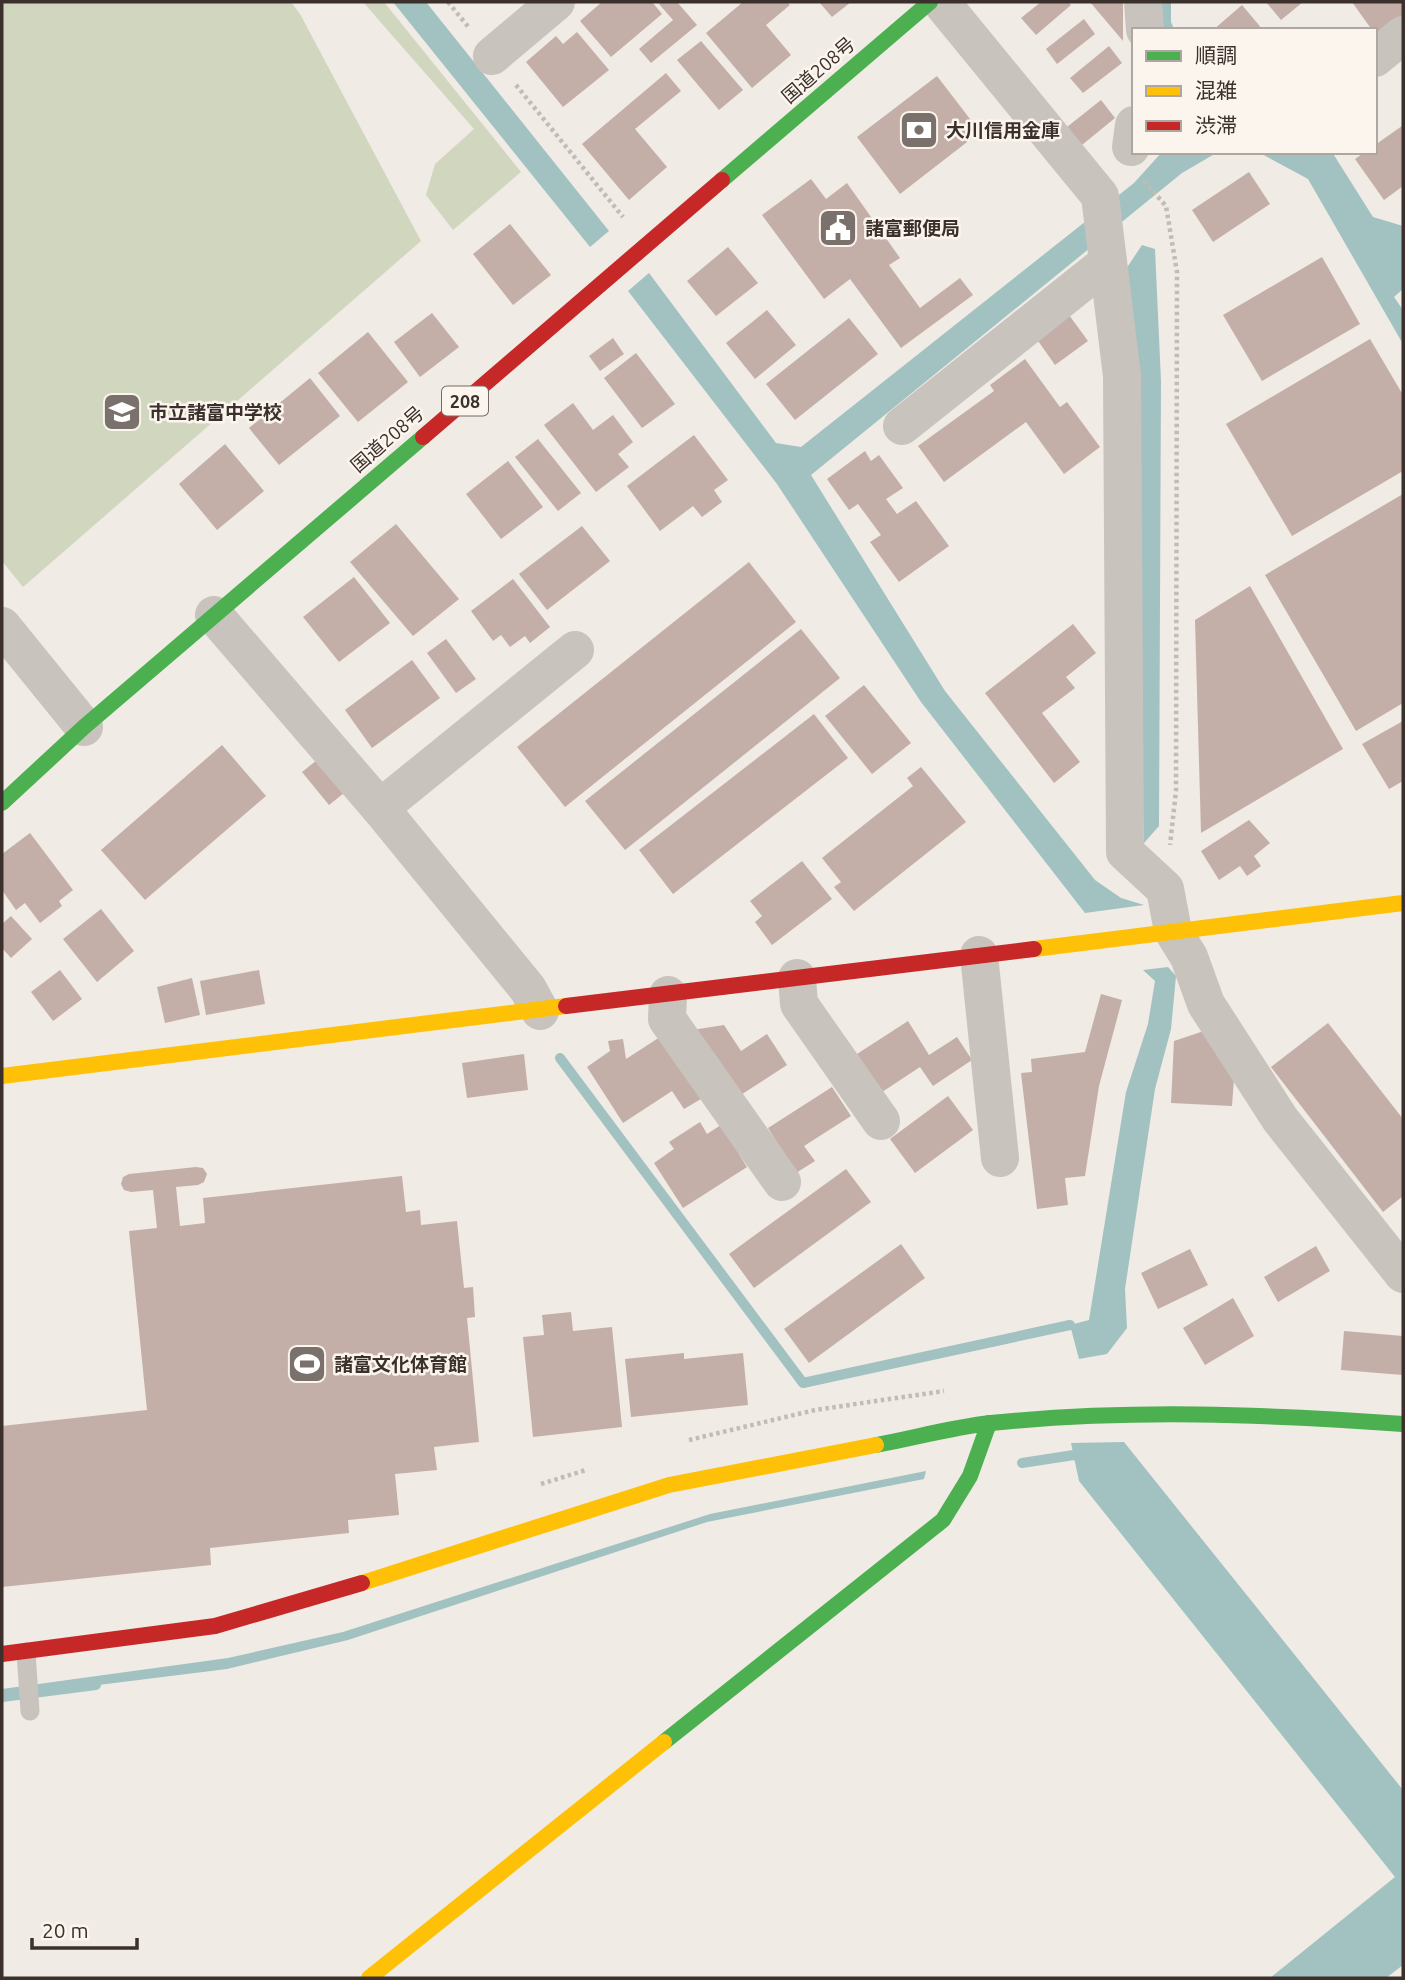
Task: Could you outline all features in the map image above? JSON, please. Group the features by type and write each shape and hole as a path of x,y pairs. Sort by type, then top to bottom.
{"main road":[{"name":"国道208号","path":"2,803 84,727 930,2"},
{"path":"2,1076 1403,903"},
{"path":"2,1654 215,1626 401,1572 669,1485 989,1423 1154,1412 1275,1415 1403,1424"},
{"path":"369,1978 943,1520 970,1476 989,1423"}],"street":[{"path":"492,56 556,2"},
{"path":"941,2 1100,196 1122,376 1125,852 1166,889 1173,931 1189,957 1206,1004 1280,1119 1403,1274"},
{"path":"1143,2 1145,28"},
{"path":"1377,56 1403,35"},
{"path":"902,426 1107,256"},
{"path":"214,615 380,808 528,989 540,1011"},
{"path":"2,626 84,727"},
{"path":"380,808 575,650"},
{"path":"979,955 1000,1158"},
{"path":"797,978 799,1004 881,1121"},
{"path":"668,995 667,1019 782,1182"}],"lane":[{"path":"26,1652 30,1711"}],"path":[{"path":"448,2 625,220"},
{"path":"1138,154 1166,206 1177,272 1176,791 1166,889"}],"green space":[{"name":"市立諸富中学校","path":"2,2 291,2 300,14 421,241 23,587 2,561"},
{"path":"363,2 384,2 521,172 453,230 426,195 435,164 474,129"}],"water":[{"path":"393,2 426,2 609,231 590,247"},
{"path":"1160,154 1215,154 1182,173 811,475 945,691 1095,880 1121,898 1144,905 1085,913 921,702 777,484 628,291 649,273 776,443 801,447 1134,183"},
{"path":"1262,154 1333,154 1373,217 1403,226 1403,289 1394,297 1403,310 1403,344 1308,179"},
{"path":"1142,245 1155,249 1161,381 1159,826 1144,843 1126,269"},
{"path":"1168,967 1176,976 1171,1029 1155,1089 1125,1289 1127,1328 1107,1354 1079,1359 1070,1325 1089,1320 1126,1092 1148,1024 1155,981 1143,970"},
{"path":"1124,1442 1403,1790 1403,1965 1386,1978 1270,1978 1395,1877 1079,1481 1071,1443"},
{"path":"926,1471 924,1479 707,1522 348,1640 227,1669 2,1697 2,1689 228,1658 343,1632 710,1514"}],"building":[{"path":"602,2 652,2 662,14 611,57 580,21"},
{"path":"677,2 697,25 651,63 639,49 673,20 659,4"},
{"path":"743,2 787,2 790,5 766,25 791,55 752,88 706,33"},
{"path":"819,2 851,2 832,17"},
{"path":"1041,2 1068,2 1071,5 1036,35 1021,18"},
{"path":"1090,2 1123,2 1123,41"},
{"path":"1266,2 1303,2 1281,20"},
{"path":"1352,2 1403,2 1403,17 1377,33 1377,28 1371,28"},
{"path":"1242,5 1261,28 1215,28"},
{"path":"1084,19 1095,34 1057,64 1046,49"},
{"path":"577,32 609,70 563,107 526,62 556,36 563,44"},
{"path":"701,41 743,90 719,110 677,60"},
{"path":"1109,46 1122,63 1083,93 1070,78"},
{"path":"666,73 681,91 635,129 667,167 629,200 582,144"},
{"path":"937,76 980,132 900,194 857,137"},
{"path":"1101,100 1115,118 1077,149 1062,131"},
{"path":"1402,126 1403,186 1384,200 1355,159 1362,154 1377,154 1377,144"},
{"path":"1249,172 1270,204 1213,242 1192,210"},
{"path":"811,179 826,199 847,183 900,258 889,265 920,308 960,278 973,295 901,348 850,279 824,299 762,215"},
{"path":"510,224 551,275 513,305 473,254"},
{"path":"728,247 758,283 716,316 687,281"},
{"path":"1322,257 1360,324 1262,381 1223,315"},
{"path":"767,310 796,345 755,379 726,343"},
{"path":"432,313 459,347 420,377 394,342"},
{"path":"1069,315 1088,341 1055,365 1036,338"},
{"path":"849,318 878,354 795,420 766,384"},
{"path":"368,332 408,382 358,422 318,373"},
{"path":"613,338 624,354 600,371 589,356"},
{"path":"1370,339 1403,395 1403,471 1292,536 1226,424"},
{"path":"636,353 675,404 642,428 604,378"},
{"path":"1025,359 1060,407 1067,402 1100,447 1064,474 1026,422 944,482 918,446 994,391 990,385"},
{"path":"310,378 340,416 279,465 249,428"},
{"path":"573,403 593,430 613,415 633,442 618,454 629,467 596,492 544,425"},
{"path":"694,435 728,480 714,490 722,502 702,517 693,506 660,531 627,486"},
{"path":"538,439 581,493 558,511 515,457"},
{"path":"225,444 264,491 217,530 179,484"},
{"path":"865,451 871,461 879,455 903,488 886,499 897,514 916,501 949,546 899,582 870,542 881,535 858,504 849,510 827,479"},
{"path":"508,461 543,507 501,539 466,494"},
{"path":"1403,494 1403,703 1356,731 1265,575"},
{"path":"396,524 459,599 413,636 350,562"},
{"path":"582,526 610,561 547,610 519,574"},
{"path":"749,562 796,622 565,807 517,747"},
{"path":"354,577 390,623 339,662 303,617"},
{"path":"513,579 550,627 530,643 525,636 510,647 501,635 493,641 471,611"},
{"path":"1250,586 1343,749 1201,833 1195,620"},
{"path":"1073,624 1096,653 1066,677 1075,688 1042,713 1080,762 1054,783 985,693"},
{"path":"801,629 840,678 625,850 585,801"},
{"path":"446,639 476,679 456,693 427,653"},
{"path":"412,660 440,698 372,748 345,710"},
{"path":"864,685 911,743 872,774 825,716"},
{"path":"814,714 848,758 673,894 639,850"},
{"path":"1403,721 1403,781 1389,789 1362,744"},
{"path":"222,745 266,796 145,900 101,850"},
{"path":"322,756 349,789 329,805 302,772"},
{"path":"921,767 966,822 854,911 834,887 841,882 822,858 913,786 907,778"},
{"path":"1249,820 1270,843 1254,856 1261,866 1247,876 1240,866 1219,880 1201,851"},
{"path":"30,833 73,890 59,901 62,906 40,923 25,903 16,910 2,890 2,854"},
{"path":"802,861 832,899 772,945 755,922 762,916 750,901"},
{"path":"101,909 134,951 97,982 63,939"},
{"path":"11,916 32,939 11,958 2,948 2,922"},
{"path":"60,970 82,999 53,1021 31,992"},
{"path":"259,970 265,1004 206,1015 200,981"},
{"path":"192,978 200,1015 165,1023 157,987"},
{"path":"1101,994 1122,1000 1099,1086 1085,1176 1065,1178 1068,1205 1037,1209 1021,1073 1032,1072 1031,1059 1085,1052"},
{"path":"908,1021 929,1055 957,1037 972,1060 933,1086 920,1067 882,1092 857,1054"},
{"path":"1328,1023 1403,1119 1403,1196 1383,1212 1271,1067"},
{"path":"724,1025 741,1051 767,1034 787,1065 736,1098 692,1030"},
{"path":"1207,1030 1234,1078 1232,1106 1171,1103 1174,1041"},
{"path":"660,1037 701,1099 684,1109 672,1091 623,1123 587,1067 610,1051 608,1041 623,1039 626,1059"},
{"path":"524,1054 528,1090 467,1098 462,1063"},
{"path":"832,1087 851,1116 804,1146 815,1161 796,1173 768,1128"},
{"path":"948,1096 973,1130 915,1173 890,1139"},
{"path":"700,1122 707,1134 721,1125 747,1167 683,1208 654,1163 674,1149 669,1142"},
{"name":"諸富文化体育館","path":"203,1168 207,1174 204,1182 176,1187 180,1226 205,1223 203,1198 402,1176 406,1212 420,1210 421,1225 457,1221 464,1288 473,1287 475,1317 467,1318 479,1442 434,1447 437,1470 395,1474 399,1515 348,1520 349,1533 210,1548 211,1565 2,1587 2,1426 147,1410 129,1231 157,1228 153,1190 131,1192 124,1190 121,1184 123,1177 129,1174"},
{"path":"846,1169 871,1202 754,1288 729,1254"},
{"path":"901,1244 925,1278 809,1363 784,1329"},
{"path":"1316,1246 1330,1271 1278,1302 1264,1277"},
{"path":"1190,1249 1208,1285 1158,1309 1141,1273"},
{"path":"1233,1298 1254,1336 1205,1365 1183,1328"},
{"path":"571,1312 573,1331 612,1327 622,1427 533,1437 523,1337 544,1335 542,1315"},
{"path":"1344,1331 1403,1336 1403,1375 1341,1370"},
{"path":"684,1353 684,1359 743,1353 748,1405 631,1417 625,1359"}],"waterway":[{"path":"1166,2 1168,28"},
{"path":"560,1058 803,1383 1070,1325"},
{"path":"1022,1463 1074,1455 1086,1460"},
{"path":"2,1697 96,1685"}],"traffic: fast":[{"path":"722,180 930,2"},
{"path":"2,803 84,727 423,437"},
{"path":"876,1445 977,1425 1095,1416 1197,1414 1403,1424"},
{"path":"664,1742 943,1520 970,1476 989,1423"}],"traffic: slow":[{"path":"1034,949 1403,903"},
{"path":"2,1076 566,1006"},
{"path":"362,1583 669,1485 876,1445"},
{"path":"369,1978 664,1742"}],"traffic: jam":[{"path":"423,437 722,180"},
{"path":"566,1006 1034,949"},
{"path":"2,1654 215,1626 362,1583"}],"place":[{"name":"大川信用金庫","path":"919,130"},
{"name":"諸富郵便局","path":"838,228"},
{"name":"市立諸富中学校","path":"122,412"},
{"name":"諸富文化体育館","path":"307,1364"}]}
